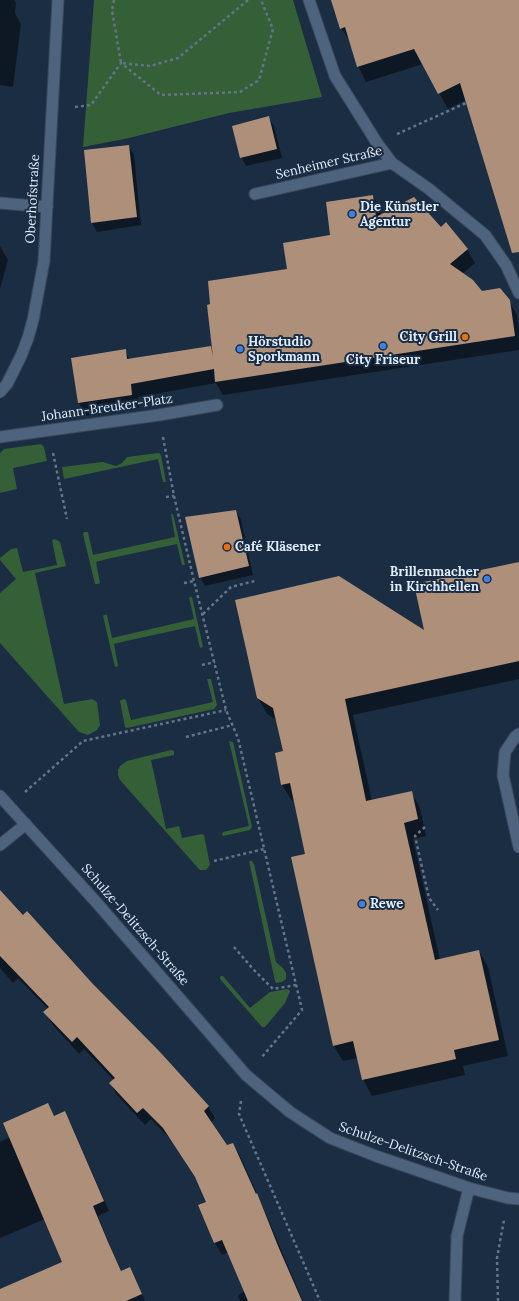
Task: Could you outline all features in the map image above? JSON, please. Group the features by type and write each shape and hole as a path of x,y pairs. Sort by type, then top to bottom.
{"street":[{"name":"Oberhofstraße","path":"0,392 7,384 21,356 33,320 44,260 58,0"},
{"path":"309,0 335,76 377,143 392,163"},
{"name":"Senheimer Straße","path":"255,194 392,163 429,189 485,235 506,265 519,293"},
{"path":"0,203 47,207"},
{"name":"Johann-Breuker-Platz","path":"0,437 159,415 217,405"},
{"path":"519,734 515,737 505,752 503,775 519,847"},
{"name":"Schulze-Delitzsch-Straße","path":"0,796 123,932 246,1075 290,1112 330,1138 376,1156 469,1188 508,1198 519,1199"},
{"path":"0,845 26,824"},
{"path":"455,1301 457,1236 469,1188"}],"path":[{"path":"114,0 112,10 121,62 162,95 240,92 259,80 273,29 261,0"},
{"path":"121,62 150,66 178,58 248,0"},
{"path":"91,104 121,62"},
{"path":"377,143 466,103"},
{"path":"159,415 174,496 194,582 226,710 238,738 302,1010 246,1075 239,1114 320,1301"},
{"path":"48,430 67,519"},
{"path":"166,497 174,496"},
{"path":"203,615 231,588 255,581"},
{"path":"184,583 194,582"},
{"path":"202,665 215,662"},
{"path":"9,806 82,740 226,710"},
{"path":"186,737 233,725"},
{"path":"425,827 415,836 430,898 438,910"},
{"path":"214,861 264,849"},
{"path":"234,947 273,989 296,985"},
{"path":"498,1301 497,1258 508,1198"}],"green space":[{"path":"94,0 293,0 322,97 229,113 129,138 83,147"},
{"path":"41,444 44,447 47,461 13,468 17,489 0,493 0,453 4,449"},
{"path":"159,453 161,455 166,482 163,482 158,459 64,479 62,467 103,462 116,466 122,463 127,457"},
{"path":"171,514 173,514 185,565 182,565 177,544 96,562 100,583 95,584 83,534 84,532 88,532 93,555 175,537"},
{"path":"55,539 60,542 66,566 35,573 64,704 92,699 97,702 100,725 97,730 88,735 79,732 0,643 0,593 16,579 0,560 0,558 11,549 17,548 23,572 57,565 52,540"},
{"path":"189,597 192,597 203,647 200,648 195,626 126,641 114,644 118,666 115,667 104,615 107,615 112,638 194,619"},
{"path":"207,679 211,679 217,705 214,709 127,728 125,727 121,700 126,700 131,720 213,702"},
{"path":"229,741 233,742 252,827 250,830 223,836 223,832 249,826"},
{"path":"171,750 174,751 174,755 151,760 166,829 179,826 182,838 202,834 204,835 210,865 206,870 200,870 198,868 120,780 118,775 120,766 127,761"},
{"path":"249,861 252,861 254,864 276,962 286,973 286,979 282,982 276,983 275,981"},
{"path":"221,976 223,976 250,1008 270,992 288,989 290,991 285,1003 265,1027 262,1027 220,979"}],"building":[{"path":"331,0 519,0 519,252 512,253 460,83 438,94 414,49 357,67 345,27 340,29"},
{"path":"269,116 277,149 240,158 232,126"},
{"path":"129,145 137,217 91,223 84,150"},
{"path":"373,195 376,217 414,197 441,227 446,222 468,249 450,264 473,280 482,291 500,288 510,300 515,336 215,382 214,369 131,384 132,395 78,403 71,358 126,349 127,359 211,346 213,357 207,305 210,304 208,281 287,269 283,243 330,235 326,202"},
{"path":"236,510 249,566 199,578 185,517"},
{"path":"519,562 519,661 345,699 366,801 412,791 418,819 404,823 435,960 479,950 499,1040 454,1050 456,1059 362,1080 353,1041 333,1046 291,857 305,854 290,783 281,785 275,753 283,751 273,708 257,698 235,600 339,576 424,630 414,584"},
{"path":"0,890 23,915 27,911 92,983 160,1052 209,1106 204,1111 227,1145 233,1143 256,1194 257,1193 302,1301 248,1301 222,1240 214,1243 198,1205 206,1202 195,1177 163,1128 143,1108 137,1113 109,1083 115,1078 77,1037 72,1042 43,1012 49,1007 0,956"},
{"path":"48,1103 54,1116 65,1111 104,1201 93,1206 108,1242 121,1271 130,1267 142,1294 126,1301 0,1301 0,1289 62,1262 3,1123"}],"place":[{"name":"Die Künstler Agentur","path":"352,214"},
{"name":"City Grill","path":"465,337"},
{"name":"City Friseur","path":"383,346"},
{"name":"Hörstudio Sporkmann","path":"240,349"},
{"name":"Café Kläsener","path":"227,547"},
{"name":"Brillenmacher in Kirchhellen","path":"487,579"},
{"name":"Rewe","path":"362,904"}]}
